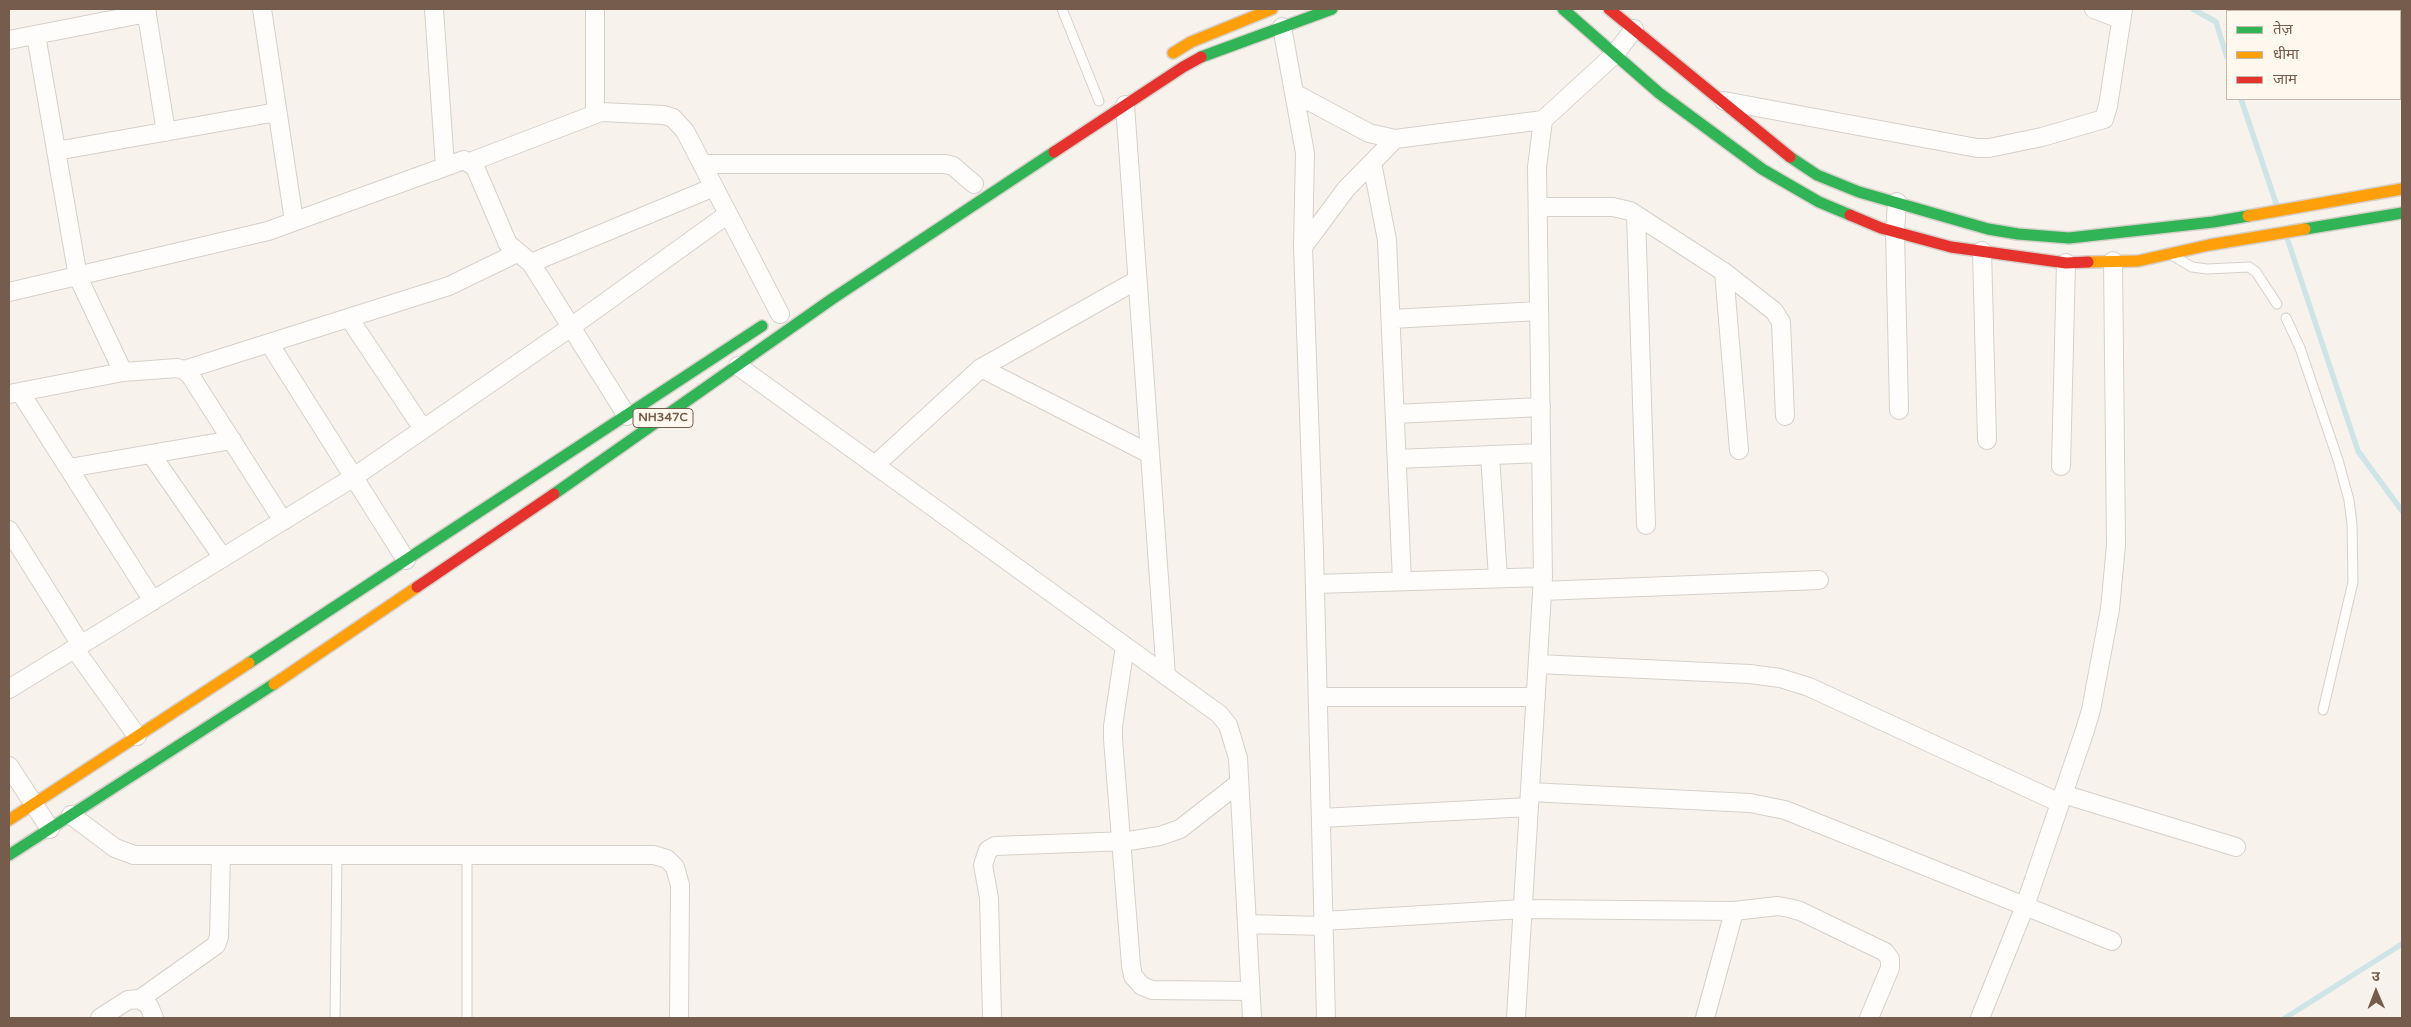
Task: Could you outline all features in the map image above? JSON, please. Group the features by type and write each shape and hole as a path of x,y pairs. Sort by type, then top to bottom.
{"main road":[{"path":"1166,57 1191,42 1272,9"},
{"name":"NH347C","path":"9,855 250,700 564,487 832,300 1125,105 1194,61 1332,9"},
{"path":"1563,9 1659,93 1762,169 1820,202 1881,228 1951,246 2066,263 2138,261 2209,244 2402,213"},
{"path":"1609,9 1817,175 1838,185 1988,229 2069,238 2213,222 2402,189"},
{"name":"NH347C","path":"9,820 784,312"},
{"path":"233,673 250,700"}],"street":[{"path":"262,9 294,221"},
{"path":"434,9 445,166"},
{"path":"595,9 595,114"},
{"path":"1722,101 1977,148 2001,146 2042,137 2104,118 2108,106 2122,14 2094,9"},
{"path":"9,40 146,11 166,132"},
{"path":"1282,27 1305,153 1303,247 1315,584 1326,1018"},
{"path":"1294,93 1370,133 1395,139 1543,120 1615,54 1634,30"},
{"path":"36,35 78,277 122,372"},
{"path":"1125,105 1166,676"},
{"path":"470,162 595,114 611,111 664,115 673,118 685,131 728,214 784,312"},
{"path":"56,151 277,112"},
{"path":"1516,1018 1543,584 1537,166 1543,120"},
{"path":"1303,247 1346,189 1395,139"},
{"path":"9,292 268,231 464,160 475,166 508,244 531,263 627,416"},
{"path":"1372,163 1387,240 1402,581"},
{"path":"702,164 945,164 952,166 974,184"},
{"path":"531,263 714,187"},
{"path":"1897,202 1895,232 1899,410"},
{"path":"1538,206 1613,207 1622,208 1636,214 1724,272 1779,316 1781,322 1785,416"},
{"path":"9,689 354,477 571,327 728,214"},
{"path":"1636,214 1646,524"},
{"path":"1982,251 1987,440"},
{"path":"184,370 458,283 517,253"},
{"path":"1980,1018 2025,906 2091,710 2115,575 2113,261"},
{"path":"2061,466 2066,263"},
{"path":"1724,272 1739,450"},
{"path":"874,465 981,368 1137,280"},
{"path":"1391,319 1539,311"},
{"path":"349,318 423,429"},
{"path":"269,343 406,560"},
{"path":"738,366 1219,714 1228,725 1238,758 1252,1018"},
{"path":"153,601 69,468 15,393 122,372 177,368 184,370 190,375 283,521"},
{"path":"981,368 1150,454"},
{"path":"1395,414 1541,407"},
{"path":"69,468 232,440"},
{"path":"1397,459 1542,453"},
{"path":"151,454 223,558"},
{"path":"1490,455 1498,578"},
{"path":"9,530 78,647 137,736"},
{"path":"1315,584 1498,578 1543,584 1819,580"},
{"path":"1125,646 1113,726 1130,965 1133,976 1142,986 1152,990 1250,991"},
{"path":"1538,664 1750,674 1780,678 1809,687 2062,798 2236,847"},
{"path":"1318,697 1536,697"},
{"path":"9,766 50,829"},
{"path":"992,1018 989,898 983,865 988,850 995,846 1121,842 1160,836 1180,829 1239,783"},
{"path":"1321,818 1530,799 1750,803 1785,810 2112,941"},
{"path":"71,815 115,848 134,856 654,855 668,859 675,867 680,885 678,1018"},
{"path":"100,1018 128,1000 140,999 216,945 218,937 221,856"},
{"path":"1247,924 1323,923 1523,909 1734,911 1778,906 1800,911 1885,952 1890,959 1890,968 1869,1018"},
{"path":"1705,1018 1732,919"},
{"path":"140,999 149,1006 154,1018"}],"lane":[{"path":"1062,9 1098,101"},
{"path":"2168,254 2192,267 2249,267 2256,272 2277,304"},
{"path":"2286,318 2300,348 2338,460 2349,500 2352,524 2352,582 2323,710"},
{"path":"335,1018 337,855"},
{"path":"467,855 467,1018"}],"waterway":[{"path":"2193,9 2216,22 2226,54"},
{"path":"2241,100 2277,206"},
{"path":"2287,238 2358,451 2402,511"},
{"path":"2285,1018 2402,944"}],"traffic: fast":[{"path":"1201,57 1332,9"},
{"path":"1563,9 1659,93 1762,169 1819,202 1850,215"},
{"path":"554,494 832,299 1054,152"},
{"path":"1790,157 1817,175 1859,192 1988,229 2018,234 2069,238 2213,222 2248,216"},
{"path":"2305,229 2402,213"},
{"path":"249,663 762,326"},
{"path":"9,855 274,684"}],"traffic: slow":[{"path":"1173,53 1191,42 1272,9"},
{"path":"2248,216 2402,189"},
{"path":"2088,262 2138,261 2209,245 2305,229"},
{"path":"274,684 417,587"},
{"path":"9,820 249,663"}],"traffic: jam":[{"path":"1609,9 1790,157"},
{"path":"1054,152 1201,57"},
{"path":"1850,215 1881,228 1951,247 2066,263 2088,262"},
{"path":"417,587 554,494"}]}
